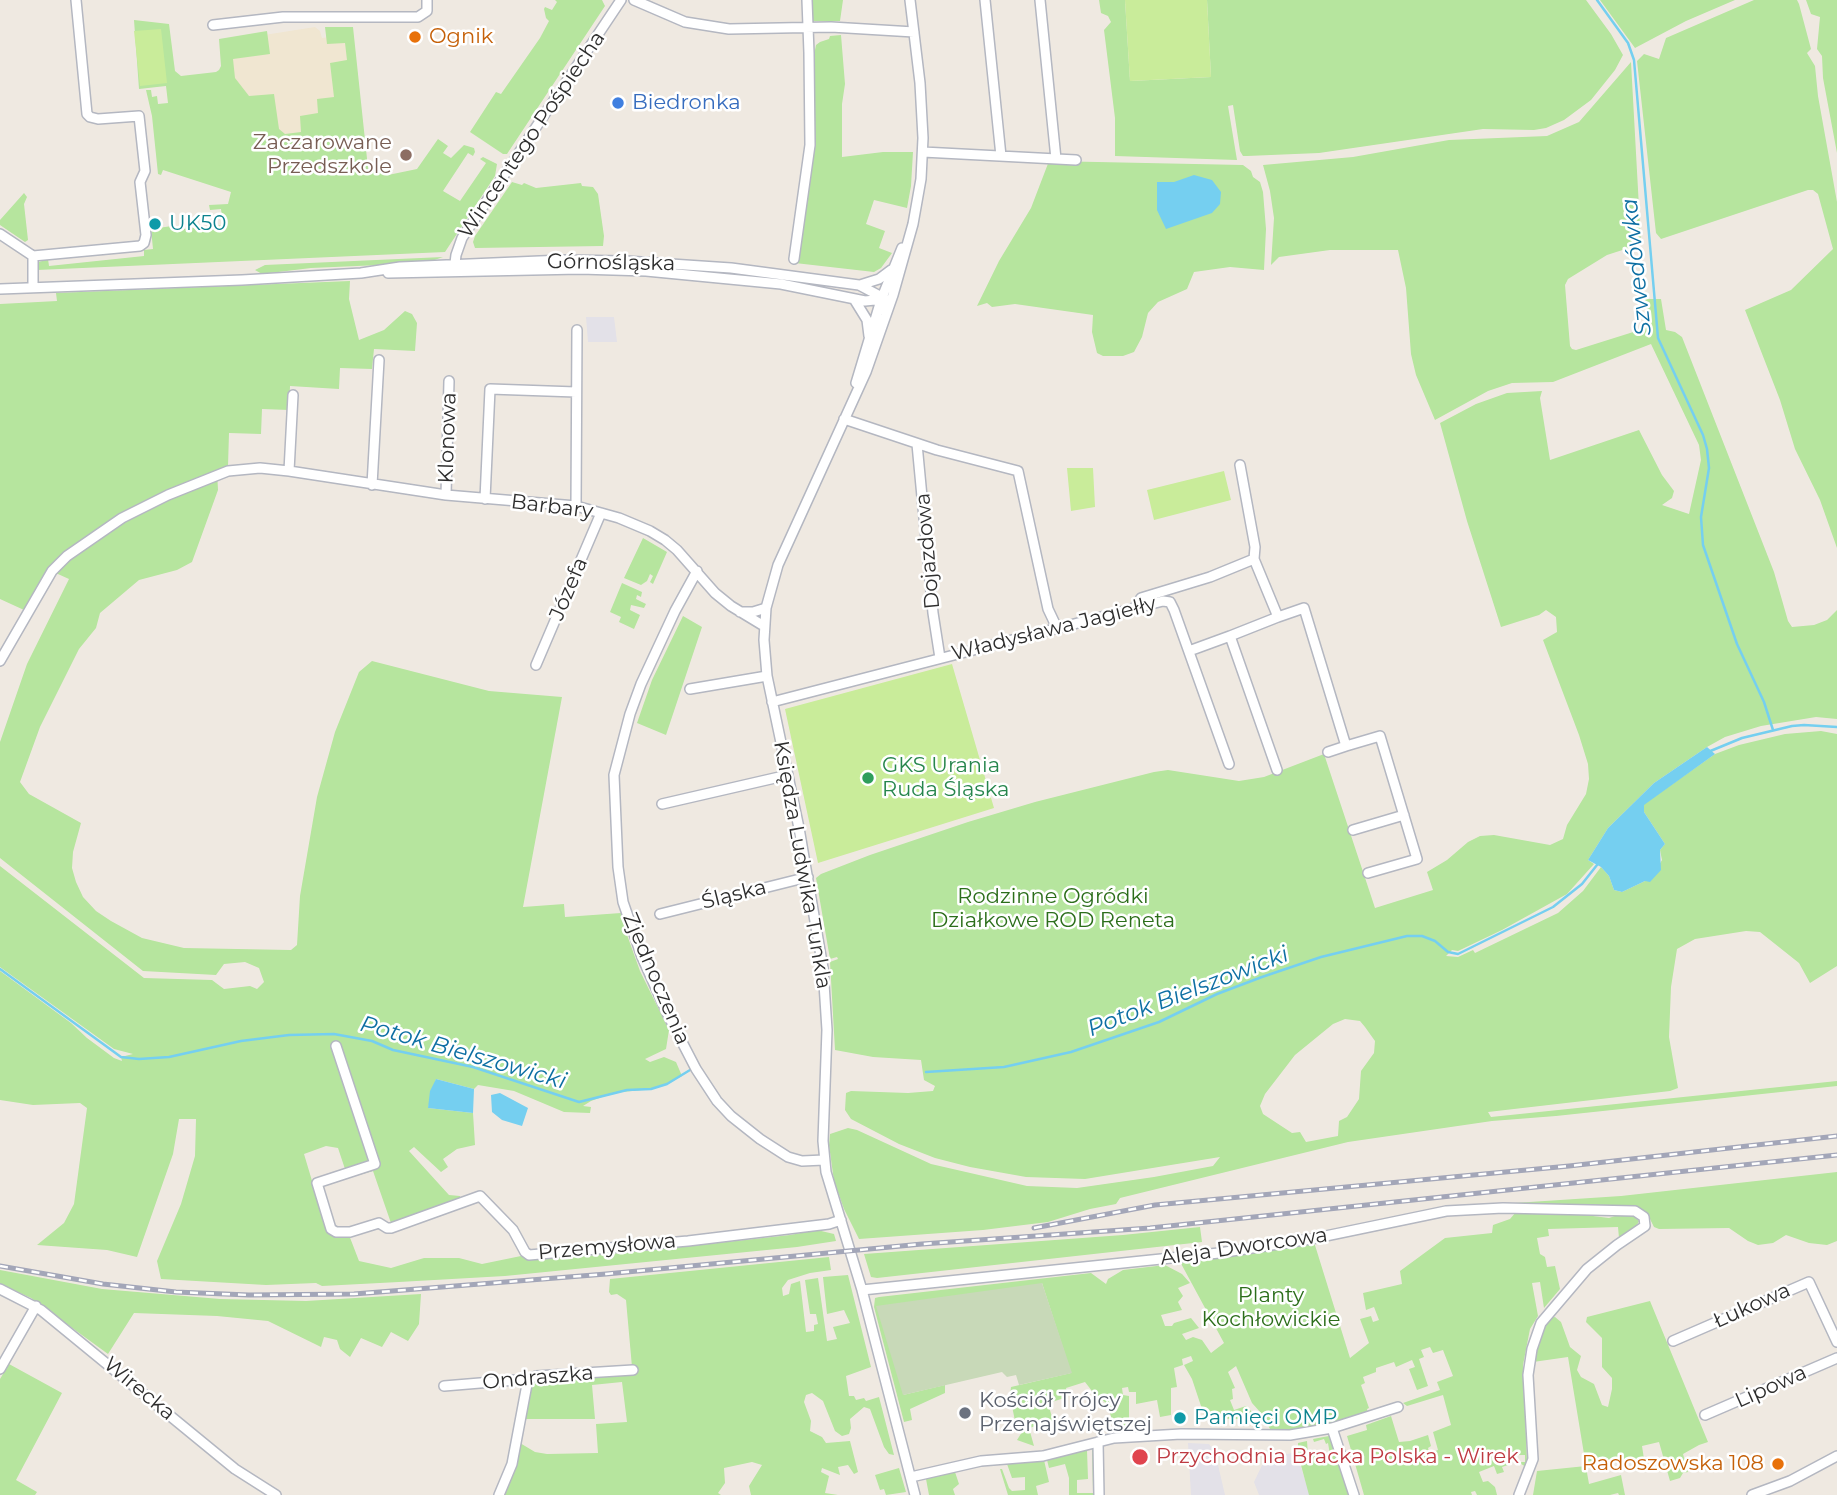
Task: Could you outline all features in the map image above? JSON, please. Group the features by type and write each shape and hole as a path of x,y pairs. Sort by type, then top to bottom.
{"street":[{"path":"0,234 33,256 140,246 144,243 146,235 140,183 145,171 139,116 98,120 87,114 76,0"},
{"path":"213,25 283,17 418,16 426,14 427,0"},
{"name":"Wincentego Pośpiecha","path":"454,269 463,237 621,0"},
{"path":"634,0 685,22 729,29 808,27 914,32"},
{"path":"794,258 810,145 807,0"},
{"name":"Księdza Ludwika Tunkla","path":"911,0 920,83 923,152 913,224 893,295 869,364 778,565 764,626 767,676 808,877 825,995 824,1160 830,1190 862,1290 915,1495"},
{"path":"985,0 1001,156"},
{"path":"1040,0 1056,159"},
{"path":"923,152 1076,160"},
{"name":"Księdza Ludwika Tunkla","path":"849,408 881,300 913,224"},
{"path":"33,256 33,286"},
{"name":"Górnośląska","path":"454,269 570,260 731,268 859,285 873,290 881,300"},
{"path":"859,285 878,279 894,266"},
{"name":"Górnośląska","path":"0,289 243,280 361,272 602,269 688,273 781,284 826,291 854,299 881,300 893,295"},
{"path":"854,299 867,320 869,338"},
{"path":"881,300 886,313"},
{"path":"576,506 577,330"},
{"path":"372,485 379,360"},
{"name":"Klonowa","path":"446,495 449,381"},
{"path":"485,499 490,388 576,392"},
{"path":"289,471 293,395"},
{"path":"844,419 917,444 1018,471 1048,609 1057,628"},
{"name":"Dojazdowa","path":"917,444 940,658"},
{"path":"1240,465 1255,547 1254,559 1278,617"},
{"name":"Barbary","path":"0,662 52,571 68,556 122,518 168,495 228,471 260,468 446,495 576,506 633,523 665,540 715,593 764,626"},
{"name":"Józefa","path":"536,665 601,513"},
{"path":"1135,607 1141,598 1210,577 1254,559"},
{"name":"Zjednoczenia","path":"697,571 641,684 629,714 614,775 618,867 623,902 642,957 668,1014 696,1069 717,1101 760,1139 788,1157 802,1161 824,1160"},
{"name":"Władysława Jagiełły","path":"772,702 1163,601 1170,602 1229,764"},
{"path":"740,612 766,608"},
{"path":"1189,651 1304,608 1346,746"},
{"path":"1230,636 1277,770"},
{"path":"690,689 767,676"},
{"path":"1328,752 1380,736 1417,859 1368,873"},
{"path":"663,804 788,775"},
{"path":"1353,830 1404,816"},
{"name":"Śląska","path":"660,915 808,877"},
{"name":"Przemysłowa","path":"336,1046 375,1164 317,1183 331,1228 341,1233 379,1223 391,1228 480,1196 513,1230 529,1255 688,1241 829,1224 841,1220"},
{"name":"Aleja Dworcowa","path":"862,1290 1232,1252 1311,1239 1446,1210 1503,1208 1635,1211 1644,1217 1645,1227 1587,1269 1541,1323 1532,1349 1528,1376 1533,1459 1519,1495"},
{"name":"Łukowa","path":"1673,1341 1809,1282 1837,1342"},
{"name":"Wirecka","path":"0,1289 36,1307 235,1469 270,1493"},
{"path":"0,1369 36,1307"},
{"name":"Lipowa","path":"1704,1415 1837,1358"},
{"name":"Ondraszka","path":"444,1386 528,1379 536,1376 632,1370"},
{"path":"499,1495 512,1464 528,1379"},
{"path":"911,1477 981,1461 1042,1455 1114,1438 1181,1434 1290,1435 1332,1428 1398,1407"},
{"path":"1332,1428 1354,1495"},
{"path":"1098,1442 1100,1495"},
{"path":"1752,1495 1790,1481 1837,1456"}],"shaded area":[{"path":"315,27 322,38 343,35 350,45 365,169 317,191 233,79 226,41"},
{"path":"586,317 614,317 617,342 588,342"},
{"path":"1188,1443 1209,1444 1215,1452 1225,1495 1191,1495"},
{"path":"1296,1452 1310,1495 1259,1495 1254,1482 1265,1459"}],"green space":[{"path":"555,0 602,0 605,6 507,154 503,154 470,132 496,92 501,94 540,38 549,21 544,9 545,7 552,10 557,2"},
{"path":"810,0 843,0 840,21 811,21"},
{"path":"1099,0 1125,0 1130,81 1211,77 1207,0 1586,0 1623,55 1615,70 1591,100 1564,120 1546,128 1483,129 1319,153 1243,156 1233,105 1228,106 1237,160 1115,156 1115,118 1104,30 1111,22 1108,16 1101,13"},
{"path":"1125,0 1207,0 1211,77 1130,81"},
{"path":"1600,0 1735,0 1686,21 1635,48"},
{"path":"1754,0 1797,0 1799,4 1811,49 1807,53 1815,66 1837,202 1837,548 1820,500 1795,449 1780,400 1745,310 1791,290 1833,249 1818,194 1808,190 1661,239 1656,233 1637,61 1644,54 1659,59 1666,38"},
{"path":"1806,0 1837,0 1837,153 1823,78 1822,56 1817,49 1820,17 1811,14"},
{"path":"134,20 169,24 175,71 181,76 219,70 219,39 267,31 270,54 233,59 235,78 249,96 274,94 279,129 285,134 301,132 300,116 318,113 317,99 334,97 330,63 347,60 345,43 327,44 325,27 353,27 368,168 388,175 417,169 438,139 448,146 443,153 451,158 464,145 474,148 475,152 473,156 468,153 443,191 460,201 486,163 480,159 483,157 497,164 495,176 445,252 37,270 39,262 48,259 49,266 144,256 144,250 153,249 151,229 172,226 173,230 223,225 221,209 210,210 209,205 228,204 231,192 163,170 161,175 158,174 152,116 146,90 151,90 152,97 157,96 158,104 168,103 166,86 139,89"},
{"path":"161,29 167,83 140,86 134,31"},
{"path":"841,35 845,84 842,104 842,157 883,152 913,152 907,208 874,200 866,224 885,231 879,248 892,253 881,268 874,272 795,263 802,215 816,45 830,36"},
{"name":"Rodzinne Ogródki Działkowe ROD Reneta","path":"1631,62 1641,244 1607,255 1568,279 1565,285 1570,346 1576,350 1646,328 1645,299 1661,299 1666,330 1682,337 1774,572 1788,621 1792,627 1814,625 1827,620 1837,610 1837,719 1816,717 1761,726 1725,737 1707,747 1654,783 1608,828 1588,860 1594,864 1567,894 1502,930 1458,951 1452,950 1446,956 1458,957 1473,950 1475,953 1558,913 1583,891 1601,867 1609,876 1614,890 1622,892 1650,881 1662,860 1660,850 1665,844 1644,812 1644,804 1715,754 1785,734 1821,731 1837,734 1837,966 1810,983 1799,963 1760,932 1746,931 1695,939 1677,949 1671,987 1669,1037 1678,1088 1488,1112 1491,1117 1837,1081 1837,1086 1492,1121 1348,1142 1120,1198 1116,1204 1048,1222 983,1230 859,1239 834,1181 829,1145 830,1134 848,1128 931,1164 1027,1186 1077,1188 1154,1177 1213,1166 1220,1157 1085,1179 1026,1177 935,1158 899,1144 851,1119 845,1110 846,1093 851,1091 908,1093 933,1091 935,1086 924,1080 921,1060 873,1057 835,1050 830,962 838,959 830,959 816,878 821,874 968,822 1154,772 1168,770 1239,781 1264,777 1324,754 1375,908 1433,890 1427,872 1480,836 1494,835 1550,845 1563,839 1567,825 1586,794 1589,779 1588,764 1579,735 1543,640 1557,632 1556,617 1546,610 1539,615 1501,627 1467,521 1440,423 1476,404 1507,393 1542,391 1540,398 1550,460 1639,430 1662,475 1674,491 1672,498 1662,505 1689,514 1701,460 1699,445 1651,344 1553,382 1512,383 1488,391 1435,420 1416,375 1411,354 1406,288 1398,250 1330,250 1279,257 1271,265 1274,218 1263,165 1353,157 1449,140 1547,136 1579,122","holes":["1345,1019 1360,1021 1375,1041 1374,1053 1361,1071 1359,1099 1347,1117 1339,1121 1338,1136 1306,1142 1300,1132 1292,1133 1263,1114 1260,1106 1265,1094 1295,1055 1333,1024"]},
{"path":"1049,161 1243,165 1260,182 1263,192 1266,229 1264,270 1230,267 1194,272 1187,289 1158,302 1148,313 1142,337 1134,352 1123,356 1103,356 1097,353 1092,332 1093,315 1015,304 992,307 987,303 977,306 999,261 1031,208"},
{"path":"512,182 536,188 581,183 582,186 593,187 598,194 603,246 475,248 475,236"},
{"path":"24,193 27,197 24,204 28,240 25,242 0,225 0,220"},
{"path":"443,257 426,263 311,268 262,274 255,270 265,265"},
{"path":"350,281 349,299 359,340 384,330 405,311 412,314 417,323 415,351 374,349 372,369 340,368 339,389 290,386 289,410 262,409 261,434 229,433 228,466 217,471 218,490 192,562 177,570 139,580 100,613 96,628 79,649 40,727 20,782 29,794 81,823 73,852 72,868 76,882 83,897 96,911 111,921 142,938 184,948 291,950 297,945 300,896 317,797 335,732 359,672 372,661 489,691 562,697 523,907 564,904 565,917 621,913 640,971 669,1030 666,1049 645,1059 650,1062 664,1057 676,1062 682,1076 651,1089 613,1093 591,1101 583,1106 591,1107 590,1113 564,1112 514,1091 478,1085 474,1089 436,1079 428,1108 473,1113 475,1145 457,1149 443,1159 448,1167 441,1172 414,1147 409,1151 449,1195 460,1196 461,1201 392,1226 373,1171 348,1178 338,1148 326,1146 304,1154 327,1231 337,1237 349,1235 359,1261 391,1268 424,1258 459,1258 482,1264 521,1256 527,1260 537,1260 645,1251 817,1230 834,1234 836,1241 505,1276 399,1282 322,1286 316,1283 266,1285 161,1279 157,1261 181,1204 195,1156 196,1119 179,1119 173,1154 137,1257 107,1250 37,1245 64,1223 74,1204 87,1108 80,1103 33,1105 0,1100 0,971 114,1058 122,1061 121,1057 133,1054 114,1049 0,967 0,866 144,978 212,980 224,989 250,986 257,989 264,982 259,968 245,962 224,964 216,975 143,971 0,858 0,742 27,664 69,579 49,570 24,610 0,599 0,304 57,301 56,293"},
{"path":"1067,468 1093,468 1095,507 1071,511"},
{"path":"1224,471 1231,500 1154,520 1147,490"},
{"path":"643,538 667,552 653,584 650,582 653,576 650,574 647,581 641,585 624,578"},
{"path":"622,583 642,592 641,597 637,595 636,599 646,604 644,608 631,605 630,610 640,615 634,629 619,622 621,617 610,612"},
{"path":"683,616 702,627 666,735 637,723 652,680"},
{"path":"952,664 994,808 818,863 785,709"},
{"path":"1837,1172 1837,1241 1827,1245 1809,1243 1786,1235 1773,1243 1758,1245 1729,1228 1659,1229 1654,1227 1648,1215 1641,1211 1565,1205 1484,1205 1621,1196"},
{"name":"Planty Kochłowickie","path":"1516,1212 1569,1213 1609,1218 1621,1214 1633,1215 1639,1221 1636,1227 1619,1238 1618,1227 1548,1229 1549,1236 1537,1238 1540,1254 1545,1257 1547,1267 1555,1266 1560,1289 1544,1308 1540,1282 1532,1283 1538,1316 1530,1329 1523,1365 1527,1461 1526,1467 1518,1462 1525,1462 1525,1455 1513,1455 1508,1465 1502,1467 1504,1472 1497,1474 1494,1466 1479,1472 1483,1482 1488,1481 1495,1487 1497,1495 1477,1495 1475,1491 1471,1492 1472,1495 1364,1495 1347,1436 1367,1430 1366,1425 1391,1416 1399,1442 1428,1435 1431,1458 1435,1457 1433,1452 1438,1450 1433,1432 1451,1425 1443,1395 1407,1406 1403,1403 1440,1390 1437,1382 1453,1376 1443,1350 1433,1353 1430,1347 1421,1350 1424,1357 1419,1359 1428,1386 1417,1390 1409,1369 1415,1367 1412,1360 1396,1367 1394,1362 1376,1368 1376,1372 1363,1377 1365,1383 1361,1385 1369,1408 1368,1414 1274,1436 1265,1420 1205,1418 1192,1379 1184,1365 1193,1361 1191,1356 1182,1359 1183,1365 1174,1368 1177,1387 1171,1388 1171,1415 1160,1417 1157,1400 1136,1404 1136,1392 1129,1392 1128,1387 1122,1388 1123,1395 1129,1396 1129,1427 1115,1429 1107,1404 1085,1382 1066,1388 1068,1397 1048,1403 1053,1421 1029,1428 1034,1446 1017,1440 1022,1432 1017,1431 1010,1396 1011,1387 1071,1373 1042,1283 903,1395 945,1385 945,1393 910,1409 912,1420 904,1422 874,1307 875,1298 879,1297 1091,1273 1106,1284 1108,1279 1123,1270 1165,1265 1182,1274 1190,1283 1178,1288 1183,1296 1178,1302 1182,1310 1161,1315 1165,1326 1191,1318 1199,1328 1182,1334 1186,1340 1193,1337 1202,1340 1211,1353 1224,1343 1178,1258 1314,1242 1350,1358 1369,1343 1360,1319 1371,1316 1373,1322 1379,1320 1374,1307 1366,1310 1363,1293 1402,1284 1400,1271 1445,1238 1492,1233 1493,1225 1510,1219","holes":["1236,1366 1252,1403 1261,1413 1254,1414 1246,1406 1234,1410 1230,1400 1233,1399 1232,1389 1235,1388 1228,1372"]},
{"path":"1200,1227 1202,1242 877,1278 871,1277 864,1254 1123,1235"},
{"path":"829,1257 831,1270 788,1280 782,1288 783,1296 789,1294 791,1284 800,1281 806,1332 814,1331 814,1325 818,1324 816,1314 810,1314 805,1280 818,1278 827,1341 837,1339 833,1327 850,1323 844,1310 827,1314 823,1277 848,1275 871,1367 846,1376 849,1396 854,1396 856,1400 864,1398 866,1401 879,1397 894,1455 889,1454 884,1447 870,1409 864,1407 850,1419 849,1434 842,1436 835,1431 823,1401 812,1393 806,1395 804,1402 811,1421 810,1431 822,1437 826,1443 850,1441 858,1472 854,1474 848,1465 838,1467 840,1475 822,1468 821,1472 829,1476 825,1493 838,1495 751,1495 749,1486 762,1465 752,1462 724,1468 725,1483 718,1493 721,1495 501,1495 520,1443 535,1452 547,1454 598,1453 596,1424 627,1422 622,1382 592,1385 595,1419 526,1419 531,1384 635,1373 632,1367 626,1300 617,1294 611,1295 610,1279"},
{"path":"0,1270 102,1289 220,1299 306,1301 421,1294 419,1324 408,1341 391,1332 382,1347 361,1338 350,1357 340,1349 337,1340 324,1337 321,1347 268,1321 134,1313 108,1354 31,1298 0,1284"},
{"path":"1042,1283 1072,1373 1019,1385 1016,1375 1007,1377 1002,1372 903,1395 876,1306"},
{"path":"1650,1301 1708,1442 1683,1454 1688,1472 1670,1481 1659,1442 1642,1446 1644,1459 1586,1467 1589,1484 1621,1475 1625,1495 1533,1495 1537,1471 1586,1466 1568,1357 1533,1362 1536,1343 1549,1318 1555,1317 1561,1322 1570,1347 1581,1356 1577,1370 1581,1377 1594,1384 1602,1405 1608,1407 1612,1378 1602,1367 1602,1338 1586,1322 1587,1317"},
{"path":"9,1364 62,1393 16,1480 37,1492 35,1495 0,1495 0,1379"},
{"path":"1329,1436 1349,1495 1309,1495 1298,1454 1298,1443 1307,1441 1308,1455 1304,1458 1306,1461 1320,1453 1322,1458 1330,1455 1328,1443 1326,1444 1324,1439 1314,1442 1313,1439"},
{"path":"1092,1449 1096,1449 1097,1495 1069,1495 1069,1478 1065,1464 1049,1468 1047,1460 1087,1450 1088,1479 1077,1480 1077,1493 1093,1493"},
{"path":"1044,1460 1049,1482 1036,1486 1038,1495 1008,1495 1000,1469 1012,1491 1025,1490 1025,1477 1012,1478 1007,1464"},
{"path":"899,1468 906,1492 886,1495 884,1489 880,1490 875,1475"},
{"path":"955,1472 959,1484 953,1489 955,1495 929,1495 926,1479"}],"water":[{"path":"1194,175 1212,180 1221,192 1220,204 1212,213 1166,229 1157,210 1157,182 1174,182"},
{"path":"1707,747 1715,754 1644,805 1644,812 1665,844 1660,850 1661,870 1650,882 1645,881 1622,892 1614,890 1609,876 1601,867 1588,860 1608,828 1654,783"},
{"path":"436,1079 474,1089 473,1113 428,1108 430,1091"},
{"path":"500,1093 528,1108 522,1126 502,1120 492,1112 491,1095"}],"waterway":[{"name":"Szwedówka","path":"1597,0 1628,43 1634,60 1658,338 1707,449 1709,468 1701,517 1703,545 1737,644 1764,702 1773,730"},
{"name":"Szwedówka","path":"1708,752 1742,738 1792,726 1837,727"},
{"name":"Potok Bielszowicki","path":"926,1072 1004,1067 1071,1052 1159,1022 1217,994 1262,977 1321,957 1407,936 1422,936 1435,941 1448,952 1458,954 1553,907 1582,884 1597,865"},
{"name":"Potok Bielszowicki","path":"0,969 121,1057 169,1057 241,1041 289,1035 334,1034 473,1067 579,1102 627,1090 651,1089 667,1084 690,1070"}],"railway":[{"path":"1034,1228 1155,1205 1569,1166 1837,1136"},
{"path":"0,1266 103,1284 176,1292 249,1295 354,1294 606,1274 922,1244 1150,1228 1837,1155"}],"place":[{"name":"Ognik","path":"415,37"},
{"name":"Biedronka","path":"618,103"},
{"name":"Zaczarowane Przedszkole","path":"406,155"},
{"name":"UK50","path":"155,224"},
{"name":"GKS Urania Ruda Śląska","path":"868,778"},
{"name":"Kościół Trójcy Przenajświętszej","path":"965,1413"},
{"name":"Pamięci OMP","path":"1180,1418"},
{"name":"Przychodnia Bracka Polska - Wirek","path":"1140,1457"},
{"name":"Radoszowska 108","path":"1778,1464"}]}
